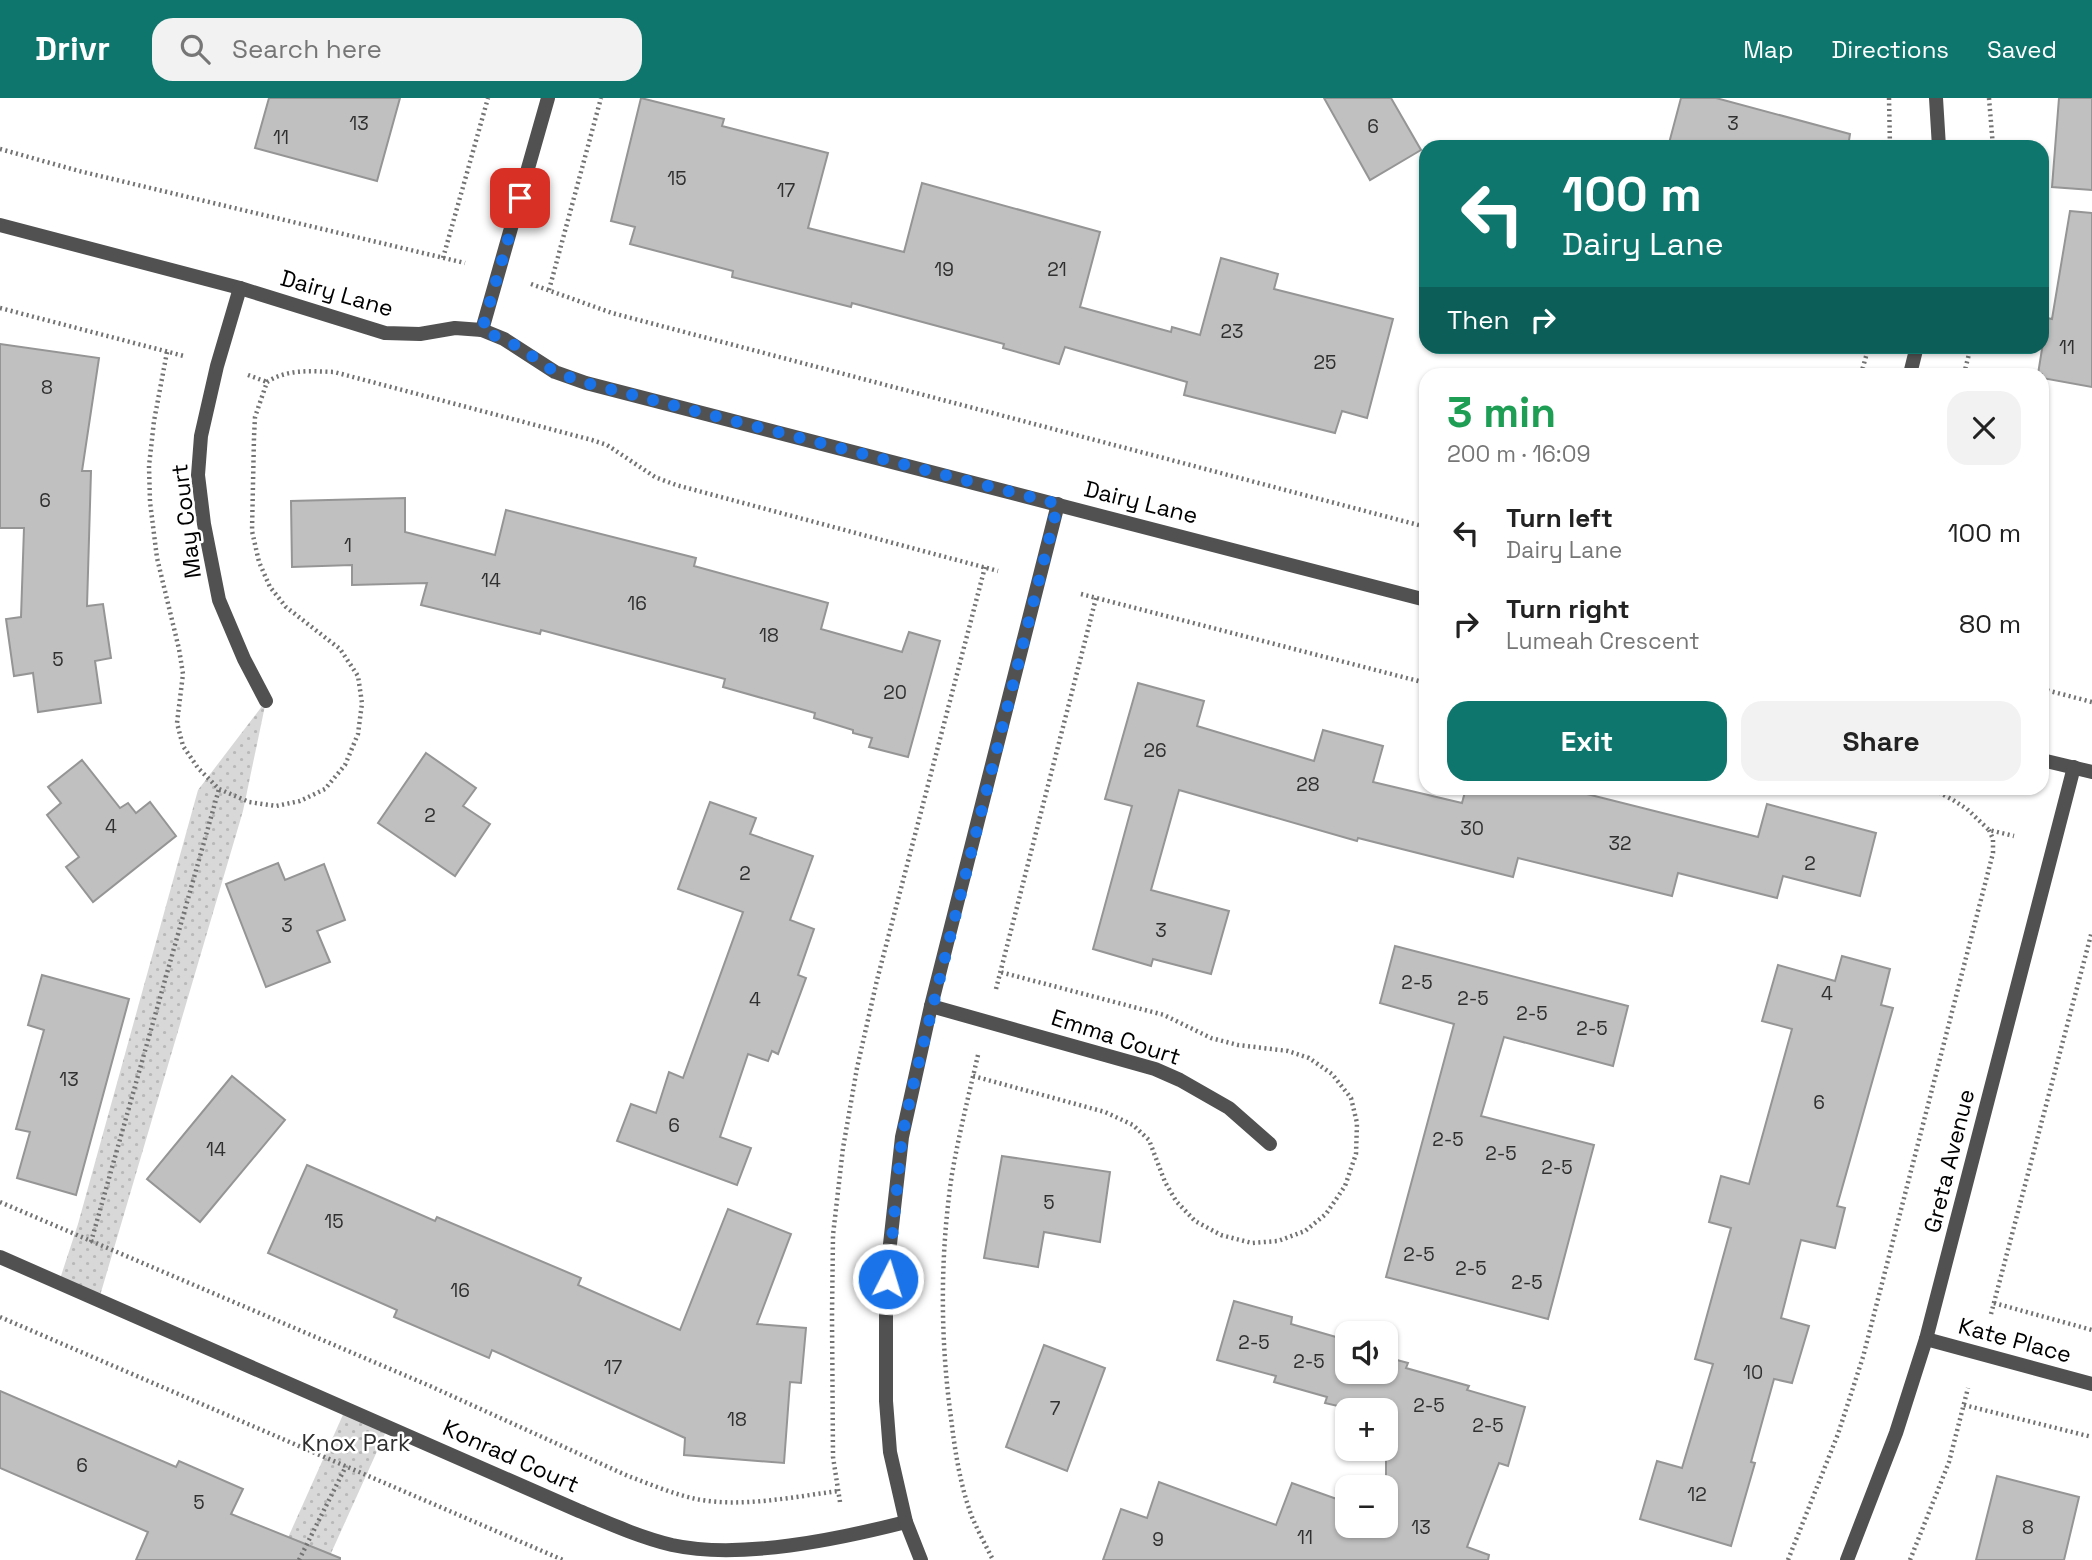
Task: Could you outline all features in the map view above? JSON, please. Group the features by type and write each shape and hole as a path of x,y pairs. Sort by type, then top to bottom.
{"street":[{"path":"482,330 548,98"},
{"path":"1936,98 1939,140"},
{"name":"Dairy Lane","path":"0,225 240,288 385,332 420,334 455,328 482,330 512,343 555,372 578,381 1419,598"},
{"name":"May Court","path":"240,288 217,366 201,436 198,475 204,524 219,600 265,701"},
{"path":"921,1560 906,1522 890,1452 886,1401 886,1306 902,1137 931,1006 1058,504"},
{"path":"2049,762 2092,772"},
{"name":"Greta Avenue","path":"1847,1560 1896,1433 1926,1339 2074,767"},
{"name":"Emma Court","path":"931,1006 1155,1069 1229,1108 1270,1144"},
{"name":"Konrad Court","path":"0,1257 643,1537 674,1545 712,1550 763,1548 850,1536 906,1522"},
{"name":"Kate Place","path":"1926,1339 2092,1384"}],"path":[{"path":"443,258 488,98"},
{"path":"549,290 601,98"},
{"path":"1889,98 1890,140"},
{"path":"1989,98 1992,140"},
{"path":"0,149 93,174 470,264"},
{"path":"530,284 612,313 1419,525"},
{"path":"0,308 184,356"},
{"path":"248,375 267,382 276,376 297,371 334,372 592,440 607,445 655,477 676,485 998,571"},
{"path":"841,1507 833,1457 832,1303 834,1236 843,1148 857,1068 877,980 985,567"},
{"path":"1081,594 1419,681"},
{"path":"995,993 1096,598"},
{"path":"2049,691 2092,702"},
{"path":"91,1242 219,789"},
{"path":"1788,1560 1838,1434 1863,1357 1993,853 1993,839 1989,830 1967,809 1944,795"},
{"path":"1989,830 2014,836"},
{"path":"1991,1314 2092,931"},
{"path":"978,1055 952,1176 944,1294 945,1377 957,1462 972,1515 993,1560"},
{"path":"0,1202 430,1386 654,1486 696,1499 752,1503 838,1492"},
{"path":"1994,1303 2092,1329"},
{"path":"0,1317 563,1560"},
{"path":"1910,1560 1949,1462 1968,1388"},
{"path":"1964,1405 2092,1437"},
{"path":"299,1560 346,1465"}],"green space":[{"path":"266,701 243,811 99,1299 59,1282 78,1224 198,790"},
{"name":"Knox Park","path":"346,1408 388,1427 328,1560 278,1560"}],"building":[{"path":"269,98 400,98 377,181 255,148"},
{"path":"641,98 724,119 722,126 828,153 808,228 904,252 922,183 1100,232 1080,307 1171,332 1172,327 1200,335 1221,258 1278,274 1274,289 1393,319 1367,418 1342,411 1335,433 1184,395 1187,382 1065,347 1059,364 1003,348 1004,344 852,303 851,307 732,277 733,271 630,244 635,227 611,221"},
{"path":"1324,98 1391,98 1419,147 1419,151 1370,180"},
{"path":"1681,98 1716,98 1850,134 1849,140 1670,140"},
{"path":"2059,98 2092,98 2092,190 2052,187"},
{"path":"2070,211 2092,213 2092,387 2049,379 2049,368 2039,368 2041,354 2049,354 2049,318 2052,319"},
{"path":"0,344 99,358 82,471 91,471 87,606 103,604 111,658 95,661 101,703 38,712 33,673 14,676 6,619 21,617 24,528 0,528"},
{"path":"405,498 405,532 495,555 506,510 696,558 694,566 828,603 821,629 902,652 909,632 940,641 908,757 869,747 872,738 814,718 815,713 723,687 725,679 541,630 540,634 421,605 427,583 352,585 352,565 292,567 291,501"},
{"path":"1138,683 1204,701 1197,726 1314,761 1323,730 1383,746 1373,782 1419,795 1462,803 1464,795 1591,795 1758,837 1767,804 1876,833 1860,896 1783,876 1777,898 1678,873 1672,896 1518,858 1513,877 1358,838 1357,841 1179,790 1151,890 1229,911 1211,974 1153,959 1151,966 1093,949 1132,806 1105,799"},
{"path":"426,753 476,788 463,806 490,824 455,876 378,823"},
{"path":"82,760 120,808 128,803 136,813 150,802 176,836 93,902 66,867 79,857 47,815 61,803 48,787"},
{"path":"710,802 756,818 750,834 813,856 790,920 814,929 798,975 806,978 778,1054 772,1051 768,1061 748,1054 720,1137 751,1148 737,1185 617,1141 631,1104 656,1113 669,1072 683,1078 743,912 678,889"},
{"path":"278,863 285,880 324,864 345,920 317,931 330,962 266,987 226,884"},
{"path":"1395,946 1628,1006 1613,1066 1504,1037 1481,1116 1594,1145 1548,1319 1386,1277 1454,1024 1380,1003"},
{"path":"1842,956 1890,969 1881,1005 1893,1008 1837,1206 1845,1208 1835,1248 1801,1240 1781,1318 1809,1326 1792,1383 1774,1379 1751,1462 1755,1463 1731,1546 1640,1519 1657,1461 1682,1468 1713,1364 1695,1359 1731,1228 1709,1222 1721,1176 1749,1184 1792,1029 1762,1021 1778,965 1835,981"},
{"path":"42,975 129,999 76,1195 17,1178 30,1132 16,1129 44,1030 28,1025"},
{"path":"232,1076 285,1120 200,1222 147,1179"},
{"path":"1002,1156 1110,1172 1100,1242 1044,1232 1038,1267 984,1258"},
{"path":"307,1165 435,1221 437,1217 581,1278 578,1285 680,1330 728,1209 791,1234 757,1324 806,1328 801,1383 790,1382 784,1463 684,1455 685,1438 492,1350 489,1358 394,1317 397,1310 268,1253"},
{"path":"1234,1301 1292,1317 1291,1324 1335,1337 1335,1384 1398,1384 1398,1360 1408,1363 1406,1368 1469,1386 1467,1390 1525,1407 1508,1466 1499,1463 1467,1547 1489,1555 1488,1560 1103,1560 1121,1509 1147,1518 1159,1482 1276,1525 1292,1483 1335,1498 1335,1538 1398,1538 1398,1475 1386,1475 1386,1461 1398,1461 1398,1398 1335,1398 1335,1405 1325,1403 1327,1397 1274,1382 1276,1376 1217,1360"},
{"path":"1044,1345 1105,1368 1067,1471 1006,1447"},
{"path":"0,1391 176,1467 179,1461 243,1489 231,1514 340,1560 136,1560 148,1532 0,1468"},
{"path":"1997,1476 2079,1497 2064,1560 1976,1560"}],"route":[{"path":"520,198 482,330 519,347 555,372 586,383 1058,504 912,1090 902,1137 888,1279"}]}
